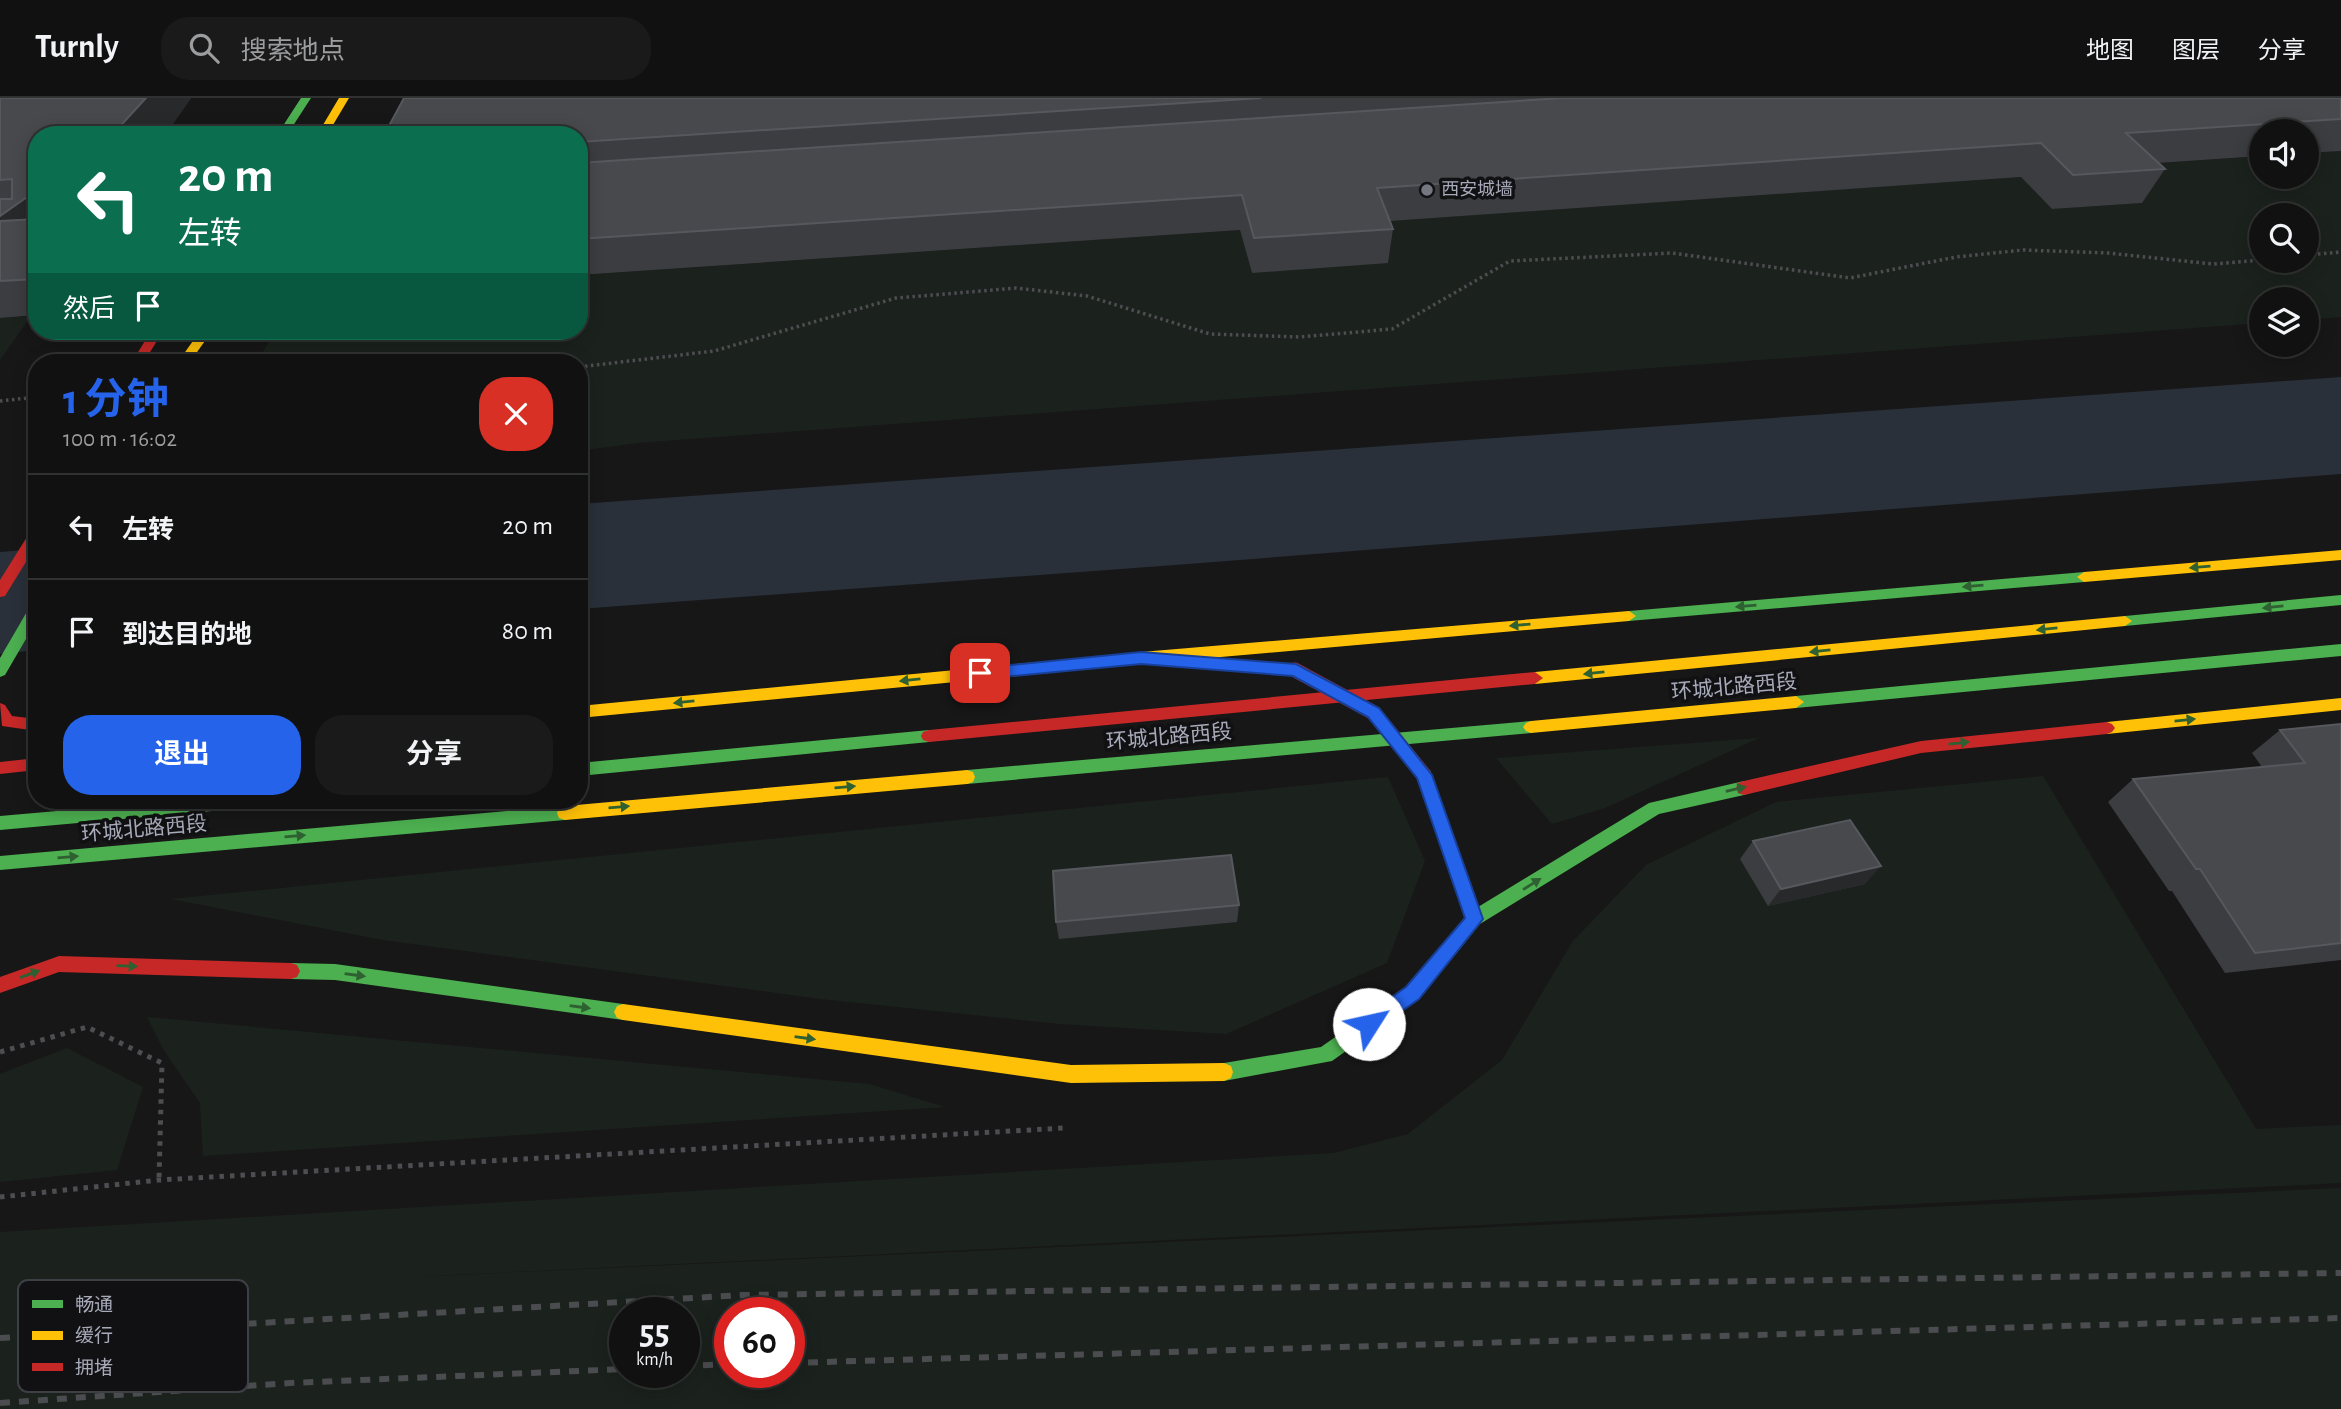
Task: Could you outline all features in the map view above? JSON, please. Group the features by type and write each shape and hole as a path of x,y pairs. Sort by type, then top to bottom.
{"main road":[{"path":"288,126 306,98"},
{"path":"327,126 344,98"},
{"path":"0,592 28,547"},
{"path":"588,711 1141,658 2341,555"},
{"name":"环城北路西段","path":"588,769 2341,600"},
{"path":"0,671 28,623"},
{"name":"环城北路西段","path":"0,863 1730,709 2341,650"},
{"path":"1141,658 1244,666"},
{"path":"1289,670 1374,713 1424,775 1474,919"},
{"path":"0,985 59,964 335,972 1071,1074 1212,1074 1325,1055 1413,993 1474,919 1655,808 1921,747 2341,704"},
{"path":"0,709 7,722 28,724"},
{"path":"0,768 28,765"},
{"name":"环城北路西段","path":"0,823 156,809"}],"path":[{"path":"588,366 714,351 896,298 1016,288 1087,296 1210,334 1300,337 1392,330 1510,261 1672,253 1850,278 1955,257 2022,250 2108,254 2213,264 2249,261"},
{"path":"2319,254 2341,252"},
{"path":"0,401 28,398"},
{"path":"0,1052 87,1027 162,1063 159,1180"},
{"path":"0,1197 159,1180 1065,1128 1077,1124"}],"shaded area":[{"path":"2341,151 2341,317 2319,319 2319,287 2249,287 2249,324 637,443 588,450 588,354 262,354 270,340 588,340 588,274 1240,230 1252,273 1372,222 2021,177 2052,209 2141,203 2105,167 2249,157 2249,189 2319,189 2319,152"},
{"path":"28,316 28,320 0,360 0,318"},
{"path":"2341,377 2341,474 588,608 588,503"},
{"path":"28,550 28,651 0,654 0,552"},
{"path":"1759,738 1605,808 1552,824 1496,758"},
{"path":"2043,776 2256,1129 2341,1125 2341,1183 390,1278 2341,1188 2341,1409 0,1409 0,1232 1334,1153 1408,1134 1502,1060 1573,941 1646,865 1776,802"},
{"path":"1388,777 1425,861 1387,963 1226,1034 1060,1024 821,999 383,940 171,899"},
{"path":"147,1017 869,1084 945,1107 203,1156 200,1103 163,1049"},
{"path":"67,1048 143,1087 117,1170 0,1182 0,1074"}],"building":[{"path":"0,98 146,98 120,126 28,126 28,196 0,216 0,199 12,199 12,179 0,180"},
{"path":"404,98 1261,98 588,141 588,126 389,126"},
{"path":"1562,98 2341,98 2341,119 2249,119 2249,125 2126,133 2165,169 2073,175 2041,143 1377,188 1393,229 1254,238 1242,195 588,238 588,162"},
{"path":"28,219 28,279 0,281 0,221"},
{"path":"2341,724 2341,943 2255,953 2200,869 2196,869 2133,779 2305,763 2280,730"},
{"path":"1850,820 1881,866 1781,889 1753,841"},
{"path":"1231,855 1239,905 1056,922 1053,871"}],"railway":[{"path":"248,1324 743,1295 2341,1273"},
{"path":"805,1363 2341,1318"},
{"path":"0,1338 18,1337"},
{"path":"700,1365 714,1365"},
{"path":"248,1386 609,1370"},
{"path":"0,1403 160,1392"}],"traffic: fast":[{"path":"288,126 306,98"},
{"path":"1629,616 2084,577"},
{"path":"2125,621 2341,600"},
{"path":"0,671 28,623"},
{"path":"1796,702 2341,650"},
{"path":"967,777 1531,727"},
{"path":"588,769 929,736"},
{"path":"1224,1072 1325,1055 1413,993 1474,919 1424,775"},
{"path":"1474,919 1655,808 1744,788"},
{"path":"0,823 156,809"},
{"path":"0,863 565,813"},
{"path":"291,971 335,972 623,1012"}],"traffic: slow":[{"path":"327,126 344,98"},
{"path":"190,354 200,340"},
{"path":"2084,577 2341,555"},
{"path":"1141,658 1629,616"},
{"path":"1535,678 2125,621"},
{"path":"588,711 1048,667"},
{"path":"1531,727 1796,702"},
{"path":"2107,728 2341,704"},
{"path":"565,813 967,777"},
{"path":"623,1012 1071,1074 1224,1072"}],"traffic: jam":[{"path":"143,354 151,340"},
{"path":"0,592 28,547"},
{"path":"1048,667 1141,658 1164,660"},
{"path":"1295,670 1374,713 1424,775"},
{"path":"929,736 1535,678"},
{"path":"0,709 7,722 28,724"},
{"path":"1744,788 1921,747 2107,728"},
{"path":"0,768 28,765"},
{"path":"0,985 59,964 291,971"}],"place":[{"name":"西安城墙","path":"1427,190"}],"route":[{"path":"980,673 1141,658 1296,670 1374,713 1424,775 1474,919 1413,993 1369,1024"}]}
